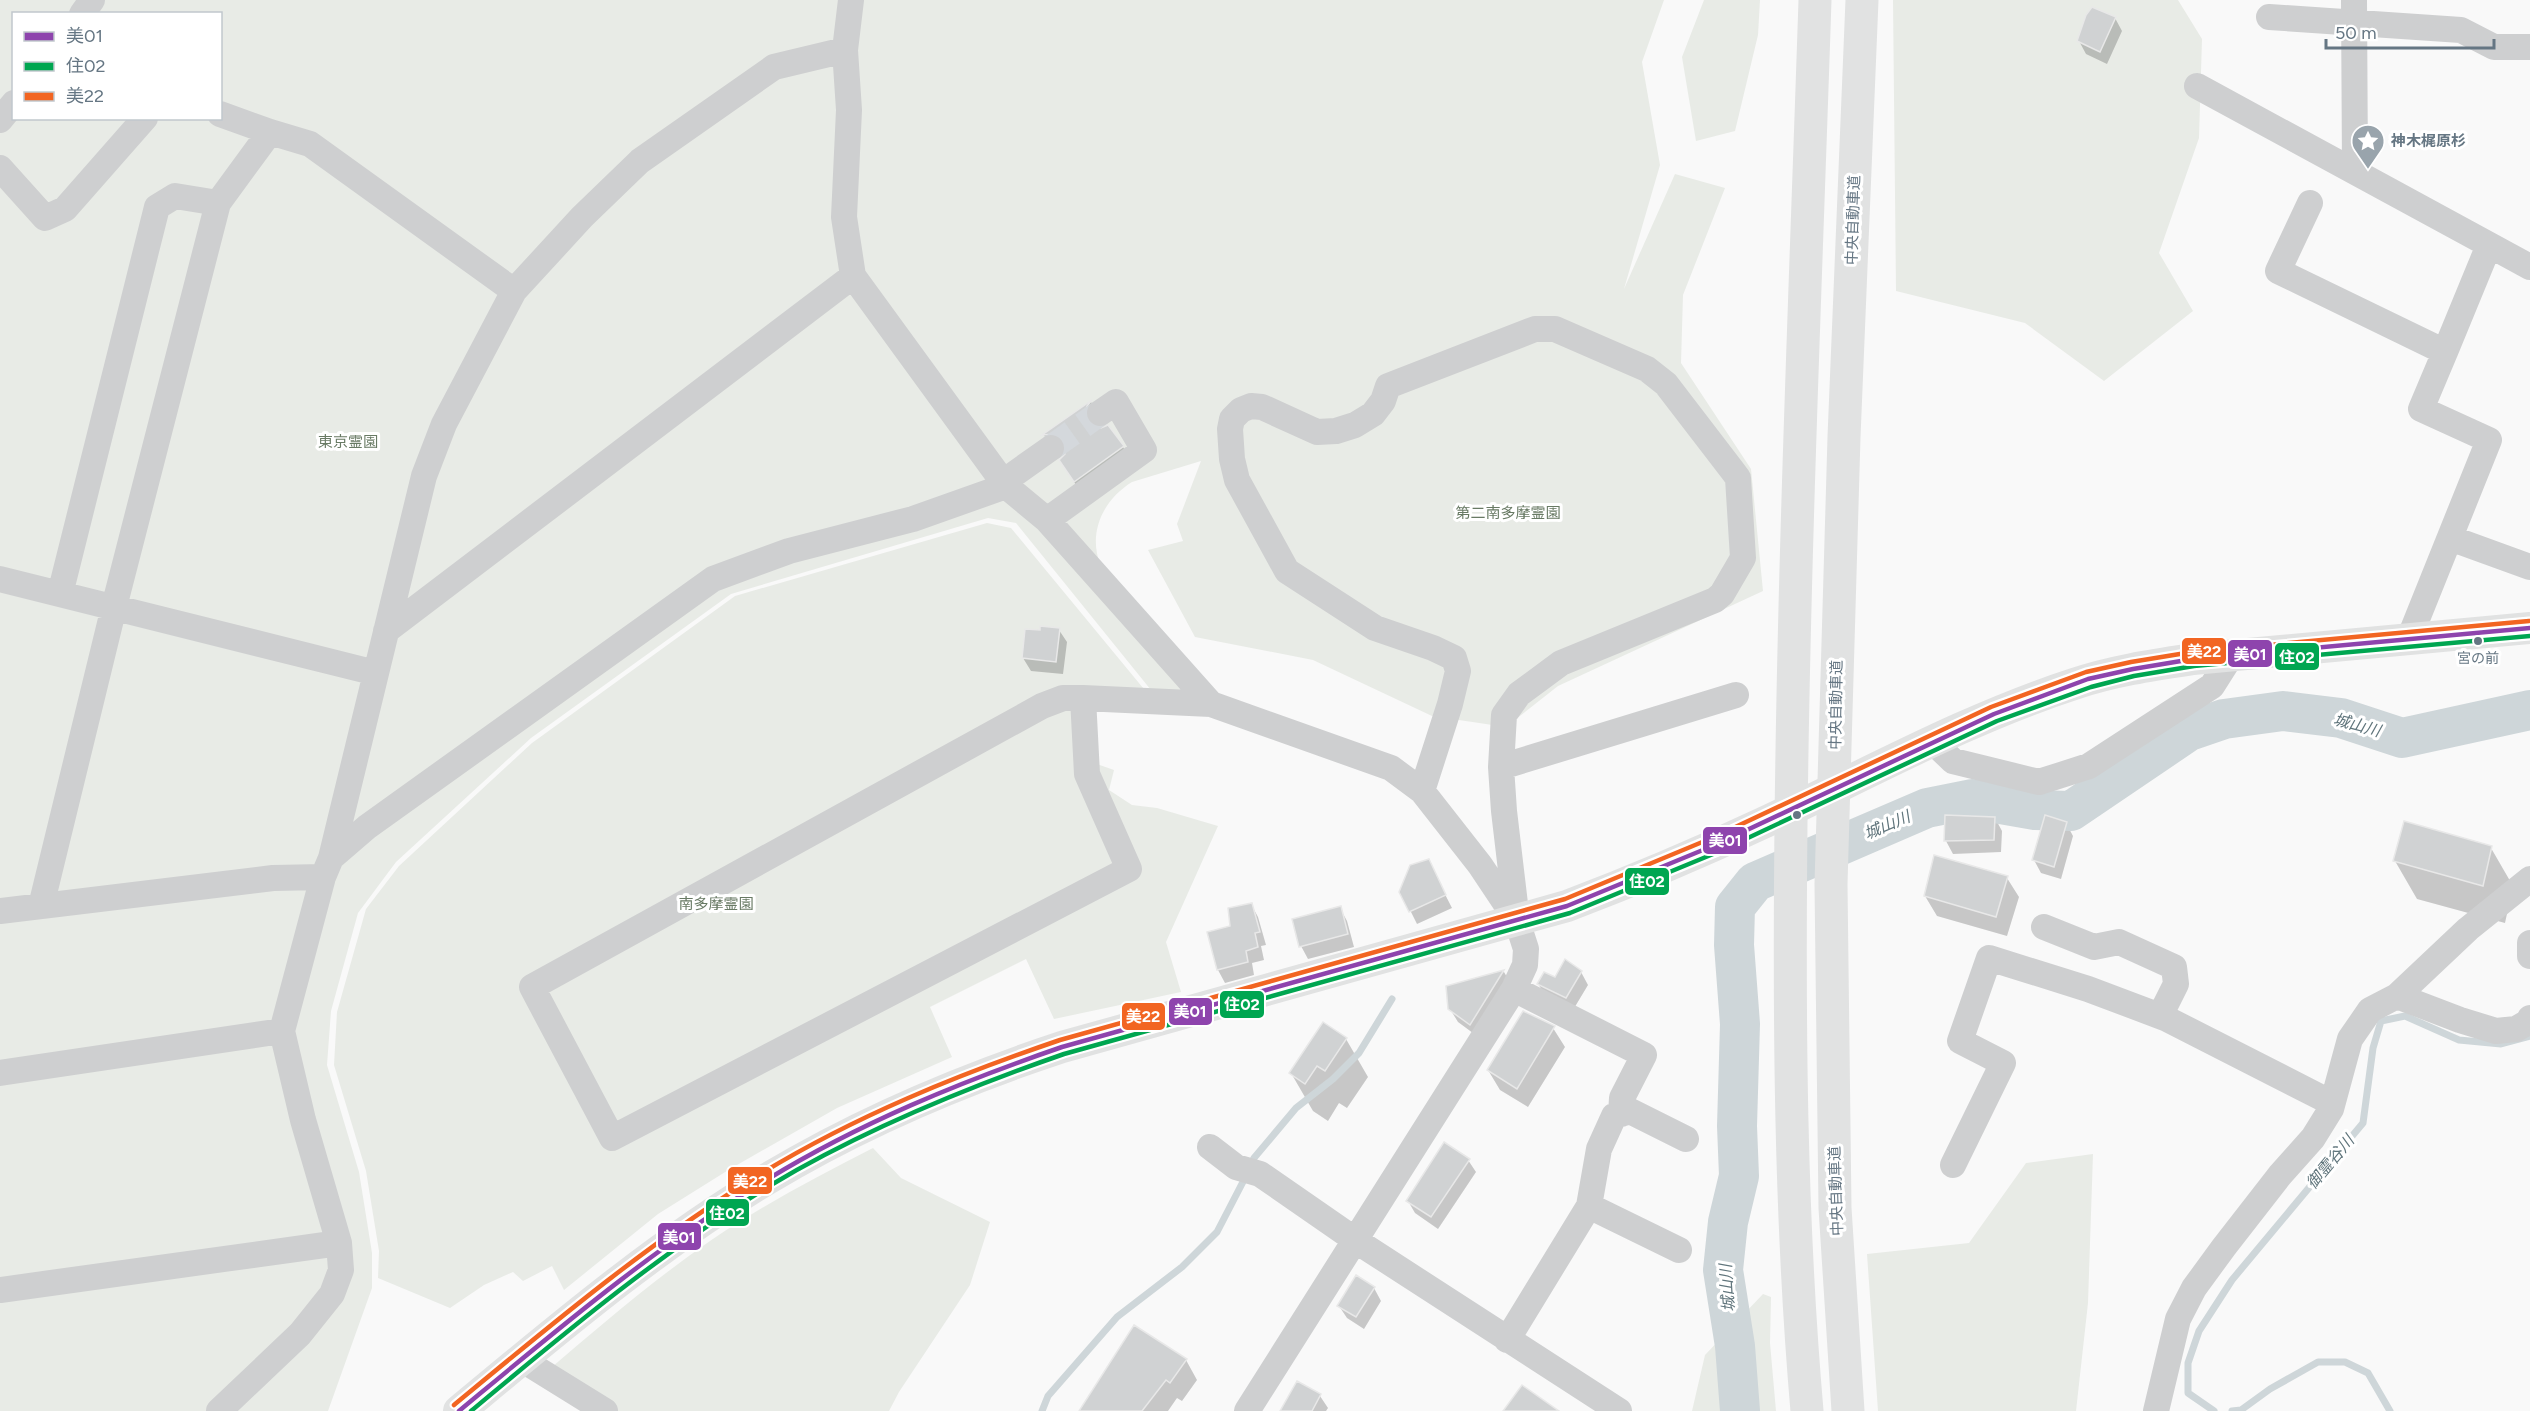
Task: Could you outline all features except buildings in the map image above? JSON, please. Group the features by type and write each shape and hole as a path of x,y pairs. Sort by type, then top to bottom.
{"highway":[{"path":"1807,1411 1792,1119 1790,889 1796,573 1815,0"},
{"name":"中央自動車道","path":"1848,1411 1835,1208 1831,884 1837,664 1863,0"}],"main road":[{"path":"459,1411 649,1258 708,1217 804,1157 892,1112 1003,1066 1062,1047 1567,906 1647,875 1763,823 1932,741 2038,696 2076,683 2155,664 2530,628"}],"street":[{"path":"851,0 845,50 849,110 844,217 854,276 1004,484 1047,520 1211,704"},
{"path":"2354,10 2355,170"},
{"path":"2269,17 2354,10 2461,30 2494,47 2530,47"},
{"path":"219,1411 300,1334 332,1294 341,1270 339,1243 303,1120 282,1031 327,868 428,466 444,424 514,291 582,217 640,161 774,67 845,50"},
{"path":"2197,86 2530,267"},
{"path":"0,120 12,105"},
{"path":"222,115 310,144 514,291"},
{"path":"0,168 45,218 65,209 143,120"},
{"path":"41,906 114,607 218,203 270,132"},
{"path":"60,594 156,207 175,196 218,203"},
{"path":"2310,203 2278,271 2445,352"},
{"path":"2409,639 2489,440 2421,409 2488,245"},
{"path":"386,631 854,276"},
{"path":"1247,1411 1514,989 1525,965 1526,948 1517,921 1504,811 1501,767 1504,715 1519,694 1561,663 1715,600 1722,594 1743,558 1738,478 1666,384 1638,364 1560,330 1535,329 1388,386 1383,401 1373,414 1355,425 1336,431 1317,432 1262,407 1251,406 1241,410 1232,419 1230,429 1232,459 1237,480 1287,571 1375,628 1433,648 1454,658 1458,671 1453,693 1422,791"},
{"path":"1047,520 1144,450 1116,402 1101,413"},
{"path":"0,911 273,878 327,868 367,827 713,579 789,551 913,519 1004,484 1051,448"},
{"path":"2450,538 2530,567"},
{"path":"0,579 376,673"},
{"path":"1932,741 1953,761 2039,782 2089,766 2212,686 2231,656"},
{"path":"1501,767 1736,695"},
{"path":"1083,698 1087,774 1129,869 612,1138 532,987 1042,706 1063,698 1083,698 1211,704 1391,768 1422,791 1480,865 1517,921"},
{"path":"2156,1411 2178,1319 2194,1288 2280,1175 2313,1138 2331,1109 2350,1039 2370,1010 2397,996 2468,929 2530,879"},
{"path":"2044,927 2094,947 2119,942 2174,968 2176,984 2160,1016"},
{"path":"2530,943 2530,956"},
{"path":"1953,1165 2002,1063 1960,1041 1989,958 2088,989 2160,1016 2322,1098 2333,1101"},
{"path":"1514,989 1644,1055 1623,1098 1621,1114"},
{"path":"2397,996 2496,1031 2516,1029 2528,1022 2530,1018"},
{"path":"0,1073 282,1031"},
{"path":"1507,1340 1589,1206 1599,1149 1614,1116 1630,1111 1686,1139"},
{"path":"1210,1147 1619,1411"},
{"path":"1589,1206 1678,1250"},
{"path":"0,1290 339,1243"},
{"path":"521,1359 605,1411"}],"green space":[{"name":"東京霊園","path":"0,0 1664,0 1642,62 1660,165 1624,289 1675,174 1725,188 1683,295 1681,363 1751,469 1763,591 1558,686 1506,727 1432,716 1313,660 1195,637 1148,550 1183,541 1177,524 1201,461 1132,482 1122,489 1106,507 1097,529 1096,540 1100,564 1206,696 1155,695 1016,523 988,518 731,594 531,738 396,862 358,913 331,1011 327,1065 359,1172 372,1253 372,1288 328,1411 0,1411"},
{"path":"1704,0 1760,0 1758,35 1735,131 1696,141 1682,57"},
{"path":"1893,0 2178,0 2202,39 2199,138 2159,253 2193,311 2104,381 2025,323 1896,291"},
{"name":"南多摩霊園","path":"987,523 1011,528 1148,694 1092,691 1094,763 1114,770 1109,790 1132,805 1157,808 1218,826 1166,942 1181,992 1054,1019 1026,959 930,1007 952,1057 837,1108 730,1169 658,1214 564,1290 552,1266 523,1281 513,1272 484,1285 450,1308 378,1278 379,1251 366,1171 334,1065 337,1012 366,909 399,866 532,743 735,596"},
{"path":"873,1148 901,1178 990,1222 970,1285 899,1392 889,1411 605,1411 545,1373 688,1256 770,1203"},
{"path":"2093,1154 2088,1303 2076,1411 1878,1411 1867,1254 1969,1243 2026,1163"},
{"path":"1763,1294 1771,1297 1770,1343 1776,1411 1692,1411 1705,1355"}],"waterway":[{"name":"城山川","path":"1740,1411 1735,1346 1723,1270 1728,1222 1739,1176 1737,1126 1740,1024 1734,945 1735,907 1755,882 1927,808 1972,799 2035,810 2071,811 2189,731 2224,719 2283,711 2341,718 2402,738 2530,710"},
{"path":"1725,896 1743,897"},
{"path":"1250,1166 1254,1158 1296,1108 1333,1079 1359,1053 1392,999"},
{"name":"御霊谷川","path":"2214,1411 2188,1393 2188,1363 2199,1331 2232,1280 2363,1123 2373,1048 2381,1021 2405,1016 2459,1040 2501,1044 2530,1036"},
{"path":"1042,1411 1048,1396 1117,1317 1182,1267 1217,1232 1246,1176"},
{"name":"御霊谷川","path":"2232,1411 2241,1410 2270,1389 2318,1362 2345,1362 2368,1373 2390,1411"}],"tunnel":[{"path":"1051,448 1100,413"}],"transit line":[{"name":"美22","path":"454,1405 604,1283 721,1199 834,1133 945,1082 1060,1040 1565,899 1712,838 1991,707 2086,672 2192,652 2529,621"},
{"name":"美01","path":"459,1411 609,1289 727,1205 838,1140 948,1089 1062,1047 1567,906 1715,845 1994,714 2088,679 2193,659 2530,628"},
{"name":"住02","path":"471,1411 617,1292 731,1210 841,1146 951,1096 1064,1054 1570,913 1718,852 1997,721 2091,687 2134,676 2194,666 2530,636"}],"place":[{"name":"神木梶原杉","path":"2368,170"},
{"name":"宮の前","path":"2478,641"}],"park label":[{"name":"第二南多摩霊園","path":"1508,513"}]}
